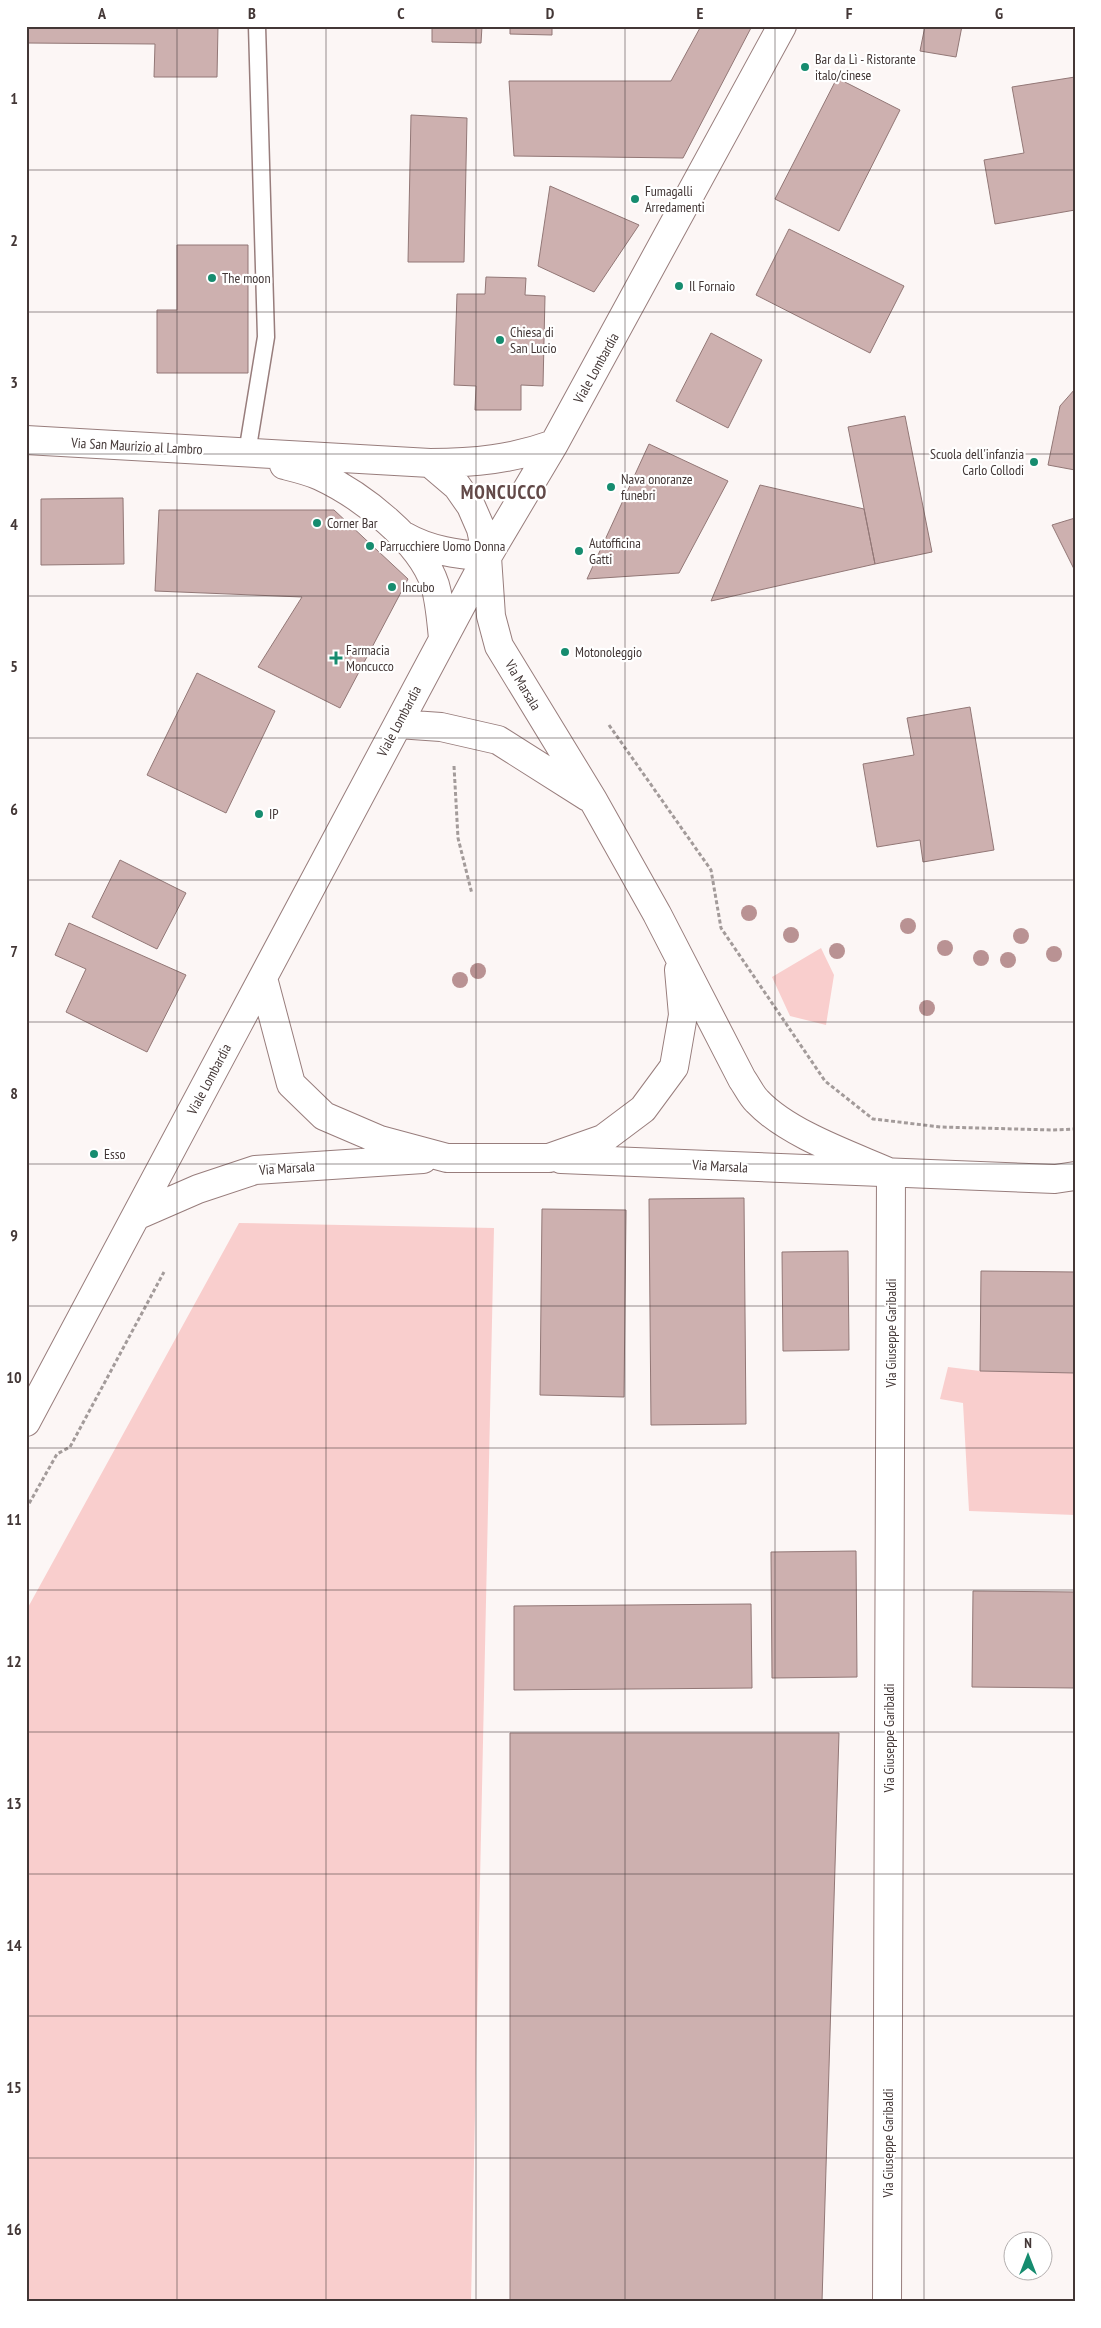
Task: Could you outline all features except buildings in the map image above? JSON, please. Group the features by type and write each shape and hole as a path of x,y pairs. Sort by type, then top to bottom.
{"main road":[{"name":"Viale Lombardia","path":"26,1422 443,638 487,557 554,444 782,26"},
{"name":"Via San Maurizio al Lambro","path":"26,440 430,463 469,463 501,460 528,454 554,444"},
{"name":"Via San Maurizio al Lambro","path":"247,453 320,476 361,500 404,536 422,546 440,551 487,557"},
{"path":"430,463 457,486 471,506 481,529 487,557"},
{"name":"Via San Maurizio al Lambro","path":"404,536 434,583 440,607 443,638"},
{"name":"Via Marsala","path":"487,557 491,616 499,646 594,800 742,1079 757,1101 782,1122 830,1147 892,1174"},
{"name":"Via Marsala","path":"398,724 441,727 498,740 594,800"},
{"name":"Via Marsala","path":"549,1158 603,1138 643,1109 674,1067 683,1015 678,957"},
{"name":"Via Marsala","path":"263,978 291,1084 324,1116 380,1140 447,1158"},
{"name":"Via Marsala","path":"136,1216 198,1189 255,1170 447,1158 549,1158 892,1174 1055,1179 1075,1176"},
{"name":"Via Giuseppe Garibaldi","path":"887,2302 892,1174"}],"lane":[{"path":"247,453 266,337 257,26"}],"path":[{"path":"609,725 711,870 721,928 825,1081 873,1119 941,1127 1053,1130 1075,1128"},
{"path":"441,727 453,747 458,838 472,894"},
{"path":"26,1509 57,1454 70,1447 164,1272"}],"shaded area":[{"path":"821,948 834,975 826,1025 790,1016 772,977"},
{"path":"239,1223 494,1228 471,2302 26,2302 26,1611"},
{"path":"948,1367 980,1371 1075,1373 1075,1515 969,1511 963,1403 940,1399"}],"place":[{"name":"Bar da Lì - Ristorante italo/cinese","path":"805,67"},
{"name":"Fumagalli Arredamenti","path":"635,199"},
{"name":"The moon","path":"212,278"},
{"name":"Il Fornaio","path":"679,286"},
{"name":"Chiesa di San Lucio","path":"500,340"},
{"name":"Scuola dell'infanzia Carlo Collodi","path":"1034,462"},
{"name":"Nava onoranze funebri","path":"611,487"},
{"name":"Corner Bar","path":"317,523"},
{"name":"Parrucchiere Uomo Donna","path":"370,546"},
{"name":"Autofficina Gatti","path":"579,551"},
{"name":"Incubo","path":"392,587"},
{"name":"Motonoleggio","path":"565,652"},
{"name":"Farmacia Moncucco","path":"336,658"},
{"name":"IP","path":"259,814"},
{"name":"Esso","path":"94,1154"}],"district":[{"name":"MONCUCCO","path":"504,492"}]}
